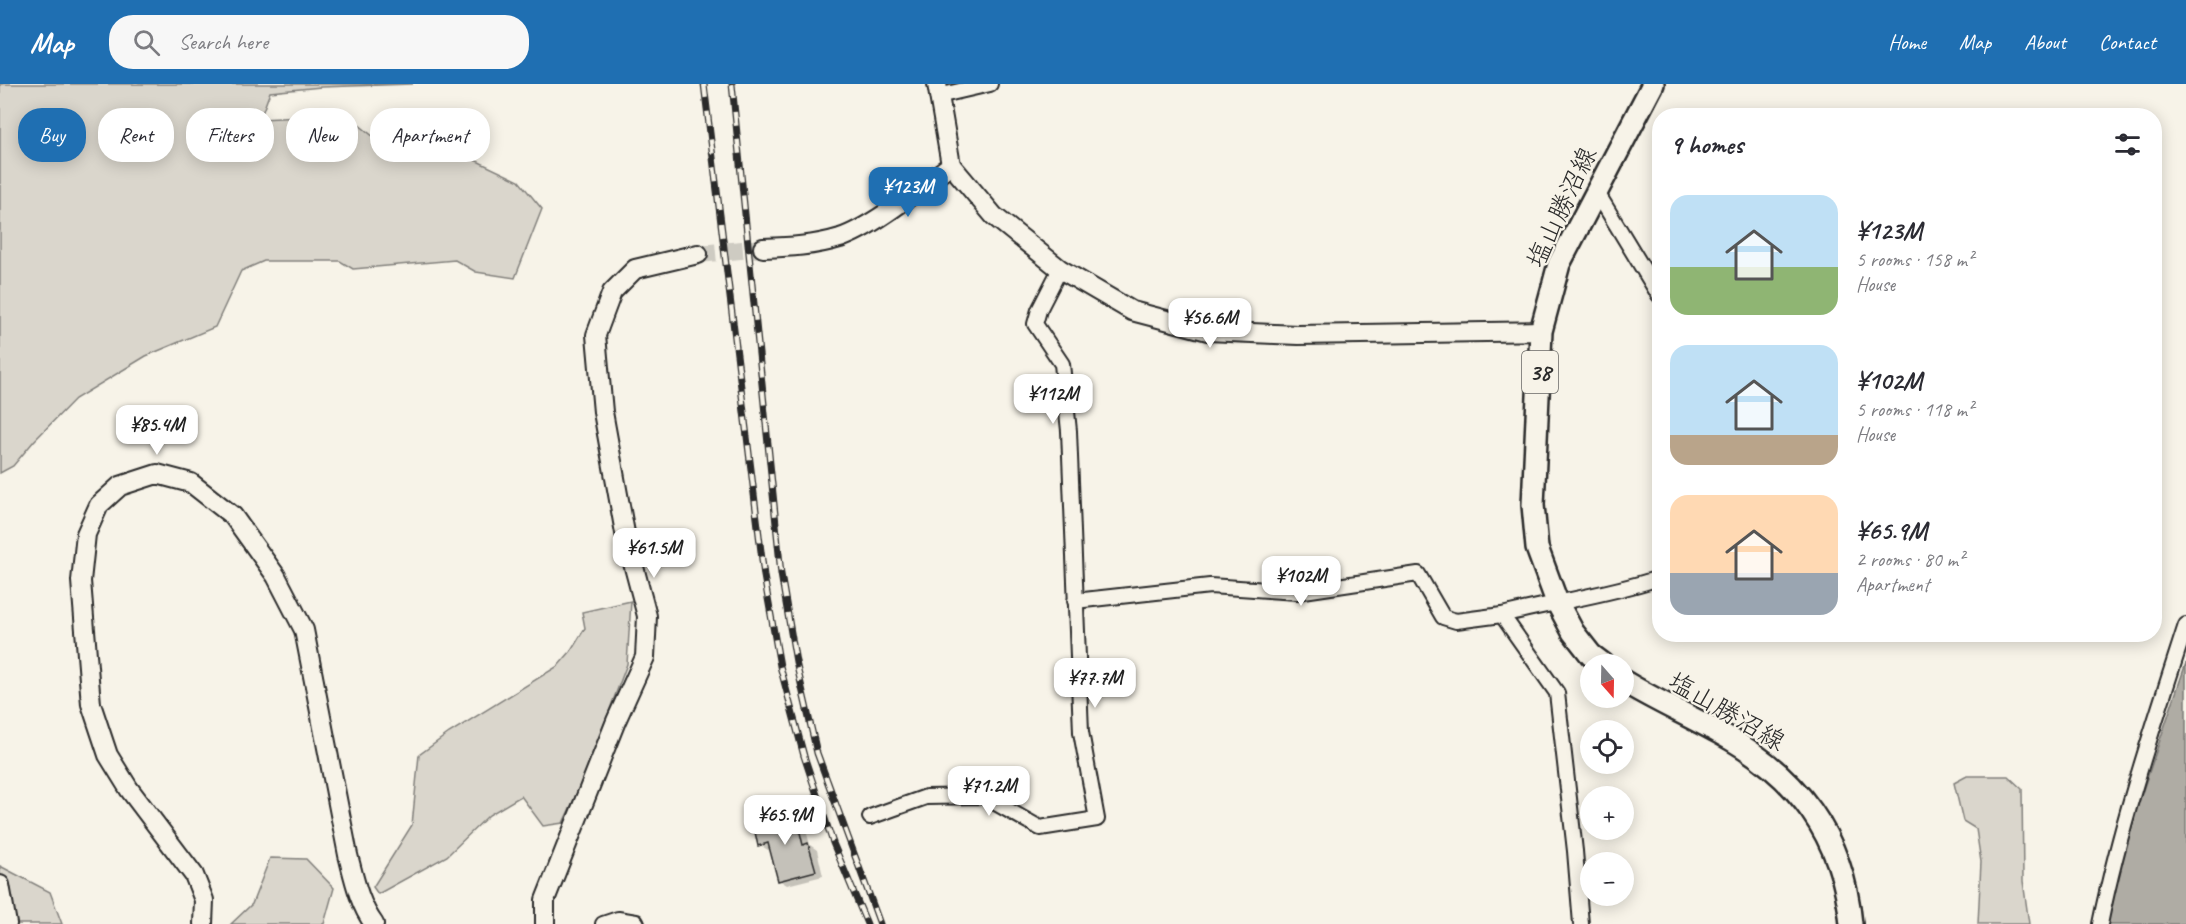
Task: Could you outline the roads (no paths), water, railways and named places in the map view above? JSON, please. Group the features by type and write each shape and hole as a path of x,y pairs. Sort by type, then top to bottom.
{"main road":[{"name":"塩山勝沼線","path":"1590,654 1573,632 1557,602 1537,548 1533,505 1542,331 1559,264 1653,84"},
{"name":"塩山勝沼線","path":"1634,687 1751,751 1774,768 1798,791 1830,840 1844,880 1851,924"}],"street":[{"path":"990,84 938,90 951,165 994,216 1060,269 1132,311 1208,331 1298,335 1542,331"},
{"path":"763,248 807,246 842,237 869,224 951,165"},
{"path":"1596,191 1652,283"},
{"path":"545,924 545,900 616,721 645,657 646,616 625,533 603,411 596,335 602,313 612,292 635,269 698,254"},
{"path":"870,817 926,797 983,796 1040,828 1097,819 1081,732 1069,431 1062,364 1035,324 1039,310 1060,269"},
{"path":"203,924 204,900 194,874 129,789 108,755 91,704 81,581 86,534 99,505 120,486 157,474 191,483 233,516 276,576 304,630 348,855 356,885 374,924"},
{"path":"1075,601 1210,586 1297,592 1418,574 1443,617 1456,621 1502,615 1624,590 1652,580"},
{"path":"1502,615 1557,693 1581,924"},
{"path":"2100,924 2109,878 2134,783 2186,625"},
{"path":"0,885 7,924"},
{"path":"603,924 618,919 637,924"}],"tunnel":[{"path":"698,254 763,248"}],"railway":[{"path":"704,84 764,576 780,666 804,756 833,843 867,924"},
{"path":"732,84 781,574 796,662 817,753 880,924"}]}
